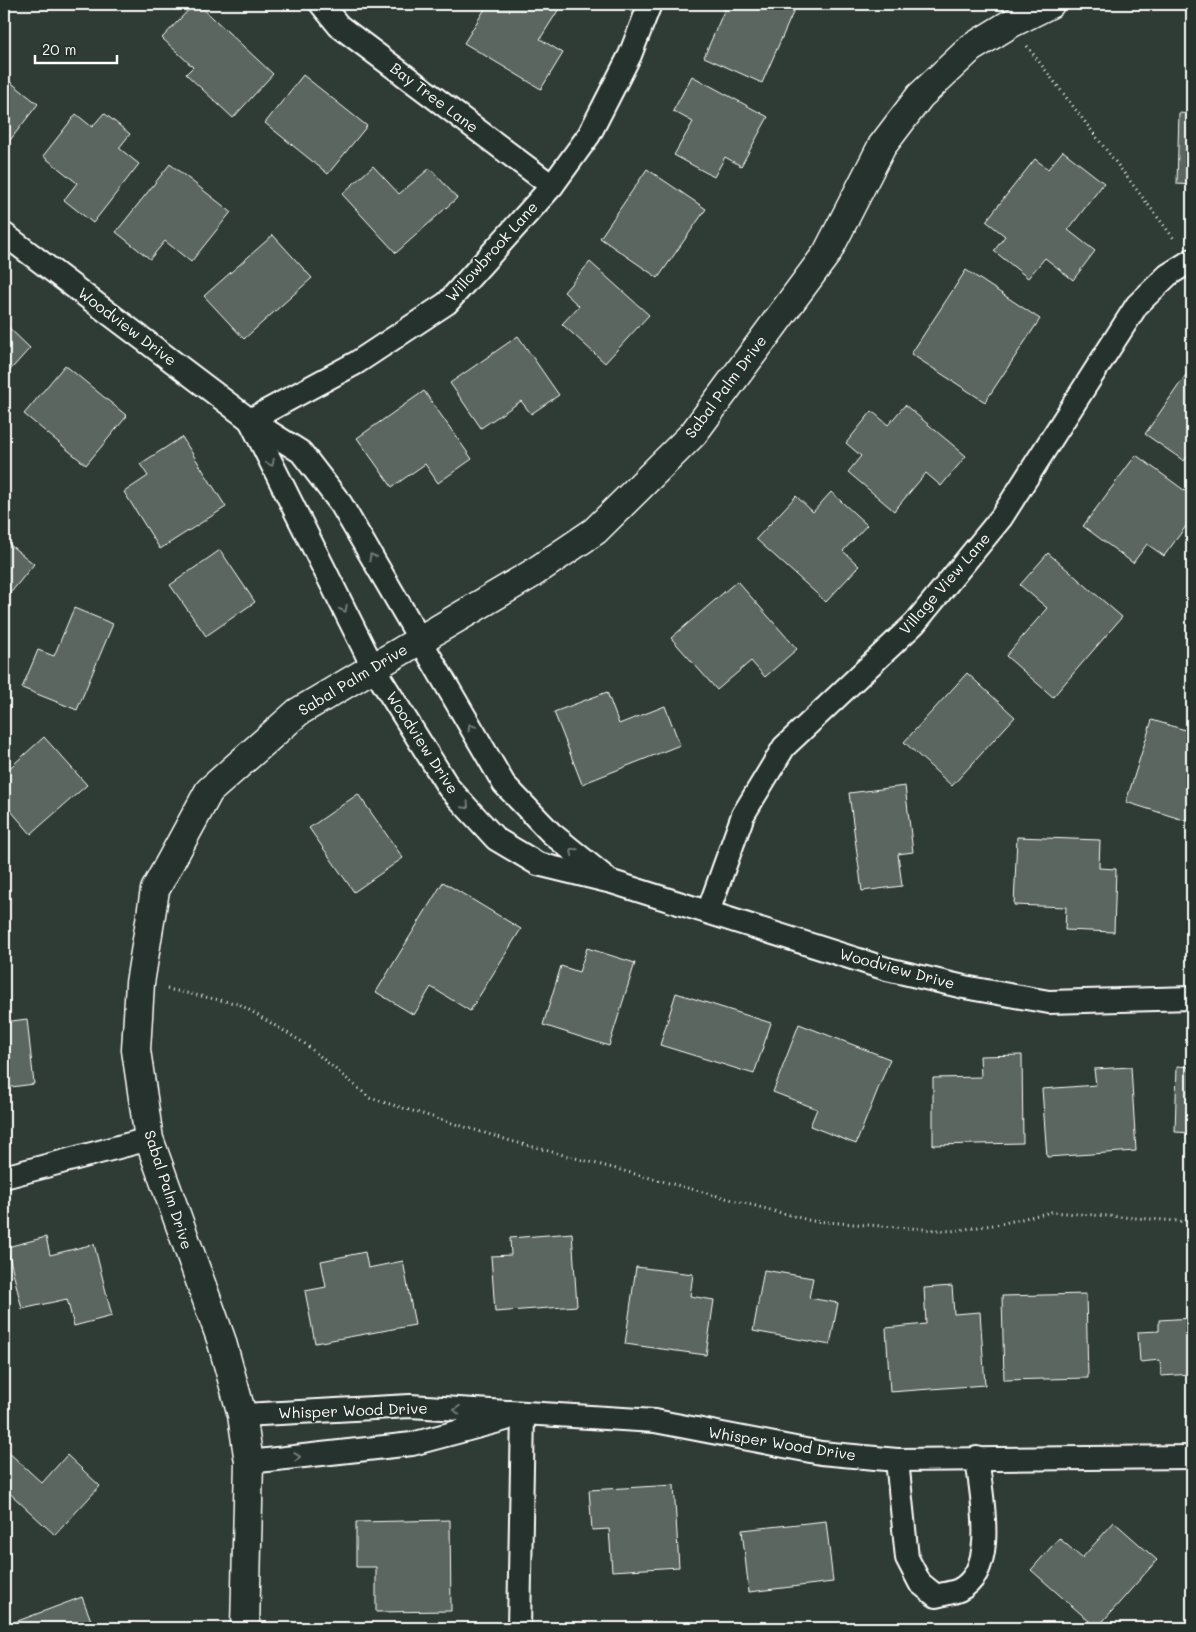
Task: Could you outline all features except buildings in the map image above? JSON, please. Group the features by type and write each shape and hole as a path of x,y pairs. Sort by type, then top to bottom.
{"street":[{"name":"Bay Tree Lane","path":"321,4 339,26 552,186"},
{"name":"Willowbrook Lane","path":"250,420 356,364 447,303 552,186 589,135 630,55 650,4"},
{"name":"Sabal Palm Drive","path":"246,1628 249,1462 242,1415 220,1338 149,1139 136,1050 140,983 156,890 209,791 298,712 530,575 595,531 693,434 827,252 882,146 920,96 970,48 1010,24 1050,4"},
{"name":"Woodview Drive","path":"4,234 250,420 301,452 341,504 504,784 551,833 612,882"},
{"name":"Village View Lane","path":"708,912 744,815 784,747 915,624 1001,518 1137,305 1168,275 1192,260"},
{"name":"Woodview Drive","path":"250,420 373,667 449,788 496,839 538,864 612,882 887,969 964,987 1050,1002 1192,998"},
{"path":"4,1177 149,1139"},
{"name":"Whisper Wood Drive","path":"242,1415 410,1406 655,1421 821,1453 897,1460 1192,1457"},
{"path":"519,1628 523,1414"},
{"name":"Whisper Wood Drive","path":"249,1462 412,1444 523,1414"},
{"path":"897,1460 907,1558 920,1583 936,1596 959,1590 980,1569 985,1535 977,1458"}],"path":[{"path":"1010,24 1192,260"},
{"path":"140,983 239,1004 304,1043 370,1098 511,1141 812,1221 951,1231 1000,1224 1051,1212 1192,1222"}]}
